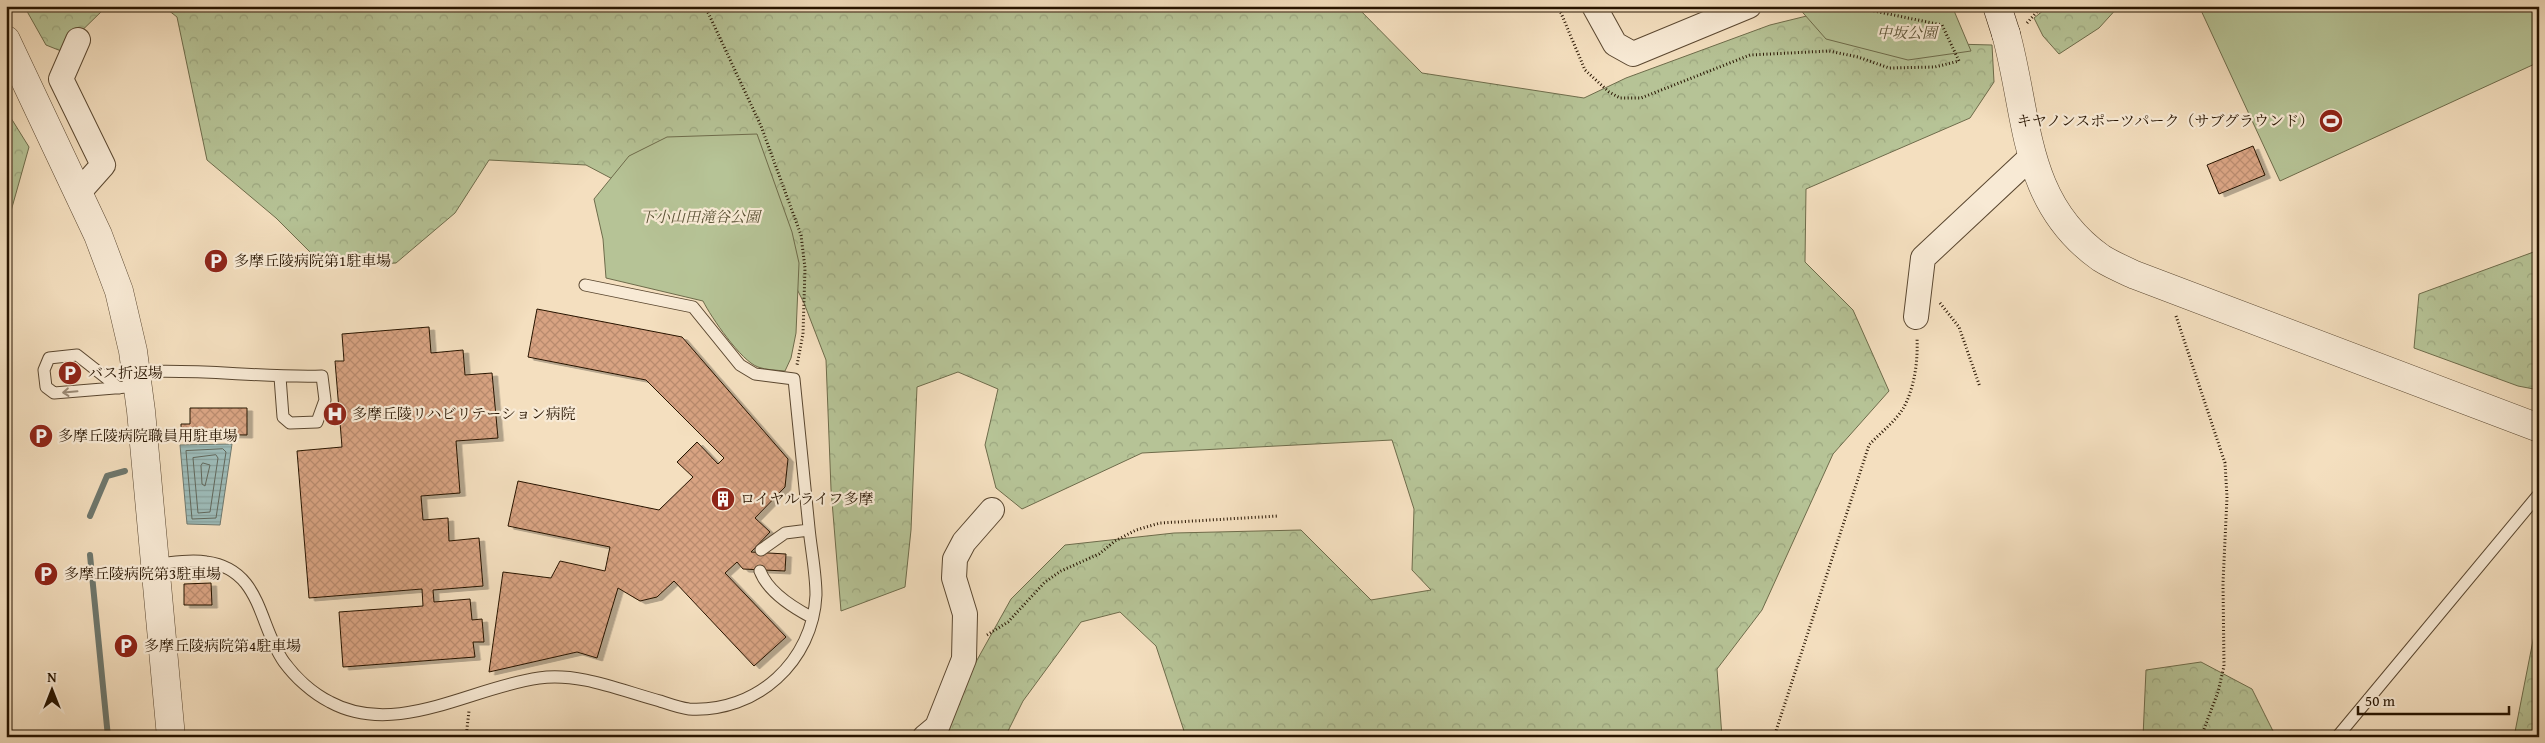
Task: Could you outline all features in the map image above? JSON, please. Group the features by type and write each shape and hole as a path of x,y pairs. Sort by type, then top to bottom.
{"street":[{"path":"1594,6 1616,44 1633,54 1748,6"},
{"path":"2007,16 2031,157 2040,183 2050,203 2066,225 2083,243 2103,259 2135,275 2539,428"},
{"path":"6,40 79,192 119,291 155,564 171,737"},
{"path":"78,40 61,79 103,165 79,192"},
{"path":"1916,317 1923,258 2031,157"},
{"path":"925,737 936,726 964,659 965,614 954,578 955,559 964,542 992,510"}],"lane":[{"path":"155,564 205,561 224,566 242,578 258,601 268,632 284,662 306,686 330,702 356,712 382,716 406,713 540,678 576,678 688,709 719,708 751,697 779,679 797,657 808,633 816,595 794,379 755,374 740,364 693,307 585,285"},
{"path":"131,382 77,354 49,358 44,370 46,387 54,393 131,382 166,370 280,377 322,376 325,400 317,422 290,423 283,417 280,377"},
{"path":"2337,737 2539,494"},
{"path":"761,550 785,533 809,530"},
{"path":"760,571 762,577 789,605 811,617"}],"path":[{"path":"705,6 761,126 800,235 805,268 803,334 794,379"},
{"path":"1552,6 1561,13 1585,70 1609,92 1620,98 1642,98 1750,55 1829,51 1858,57 1889,68 1935,67 1959,62 1942,25 1850,6"},
{"path":"2007,16 2042,6"},
{"path":"1920,281 1960,327 1980,387"},
{"path":"2174,290 2177,318 2225,463 2227,497 2223,583 2224,666 2218,692 2201,737"},
{"path":"1774,737 1869,445 1903,408 1912,388 1918,354 1916,317"},
{"path":"964,659 982,638 1008,622 1045,582 1061,571 1099,554 1115,541 1136,530 1160,523 1278,516"},
{"path":"466,737 472,696"}],"green space":[{"path":"24,6 153,6 105,8 61,51 46,45"},
{"path":"163,6 1356,6 1422,73 1584,98 1626,78 1770,25 1827,11 1878,42 1992,45 1994,82 1970,118 1806,189 1805,262 1853,310 1889,391 1833,454 1762,610 1717,669 1722,737 1186,737 1156,646 1120,612 1081,622 1023,701 1005,737 939,737 972,669 1011,599 1065,545 1174,533 1301,530 1371,600 1431,590 1412,570 1414,509 1392,440 1142,453 1022,509 996,488 985,445 998,389 958,372 917,387 911,530 905,587 841,611 831,489 826,360 804,303 759,214 639,193 586,165 489,160 455,213 396,263 325,267 276,218 207,160 177,17"},
{"name":"中坂公園","path":"1797,6 1952,6 1971,51 1908,60 1826,39"},
{"path":"2049,6 2119,6 2099,28 2059,54 2043,36 2034,18"},
{"name":"キヤノンスポーツパーク（サブグラウンド）","path":"2199,6 2539,6 2539,62 2280,181"},
{"path":"6,110 29,147 11,211 6,219"},
{"name":"下小山田滝谷公園","path":"757,134 792,232 799,263 796,333 791,358 785,371 764,369 751,363 727,338 703,301 606,278 603,239 594,199 629,156 667,137"},
{"path":"2539,250 2539,390 2518,386 2414,348 2419,294"},
{"path":"2539,610 2539,737 2514,737"},
{"path":"2201,662 2252,689 2276,737 2143,737 2146,670"}],"water":[{"path":"232,444 220,525 187,524 180,445"}],"building":[{"path":"2253,146 2265,175 2219,194 2207,165"},
{"name":"ロイヤルライフ多摩","path":"537,309 682,337 788,459 785,487 755,518 770,532 751,552 786,554 785,571 743,569 737,562 725,573 786,637 754,666 674,581 657,597 640,601 618,588 597,658 577,652 489,672 503,572 551,578 560,561 605,571 610,547 508,526 518,481 659,510 693,477 677,462 697,442 718,464 724,458 646,380 528,357"},
{"path":"429,327 431,353 463,350 465,375 492,373 498,438 456,441 460,493 421,496 423,520 448,518 449,541 479,538 483,586 433,590 434,602 470,599 472,620 482,619 484,642 473,642 475,657 343,667 339,612 423,606 422,589 309,598 297,451 342,447 335,361 344,361 342,334"},
{"path":"190,408 247,408 247,435 181,434 181,424 190,424"},
{"path":"211,583 212,605 184,605 184,584"}],"waterway":[{"path":"90,516 107,476 125,471"},
{"path":"90,555 108,737"}],"place":[{"name":"キヤノンスポーツパーク（サブグラウンド）","path":"2331,121"},
{"name":"多摩丘陵病院第1駐車場","path":"216,261"},
{"name":"バス折返場","path":"70,373"},
{"name":"多摩丘陵リハビリテーション病院","path":"335,414"},
{"name":"多摩丘陵病院職員用駐車場","path":"41,436"},
{"name":"ロイヤルライフ多摩","path":"723,499"},
{"name":"多摩丘陵病院第3駐車場","path":"46,574"},
{"name":"多摩丘陵病院第4駐車場","path":"126,646"}]}
